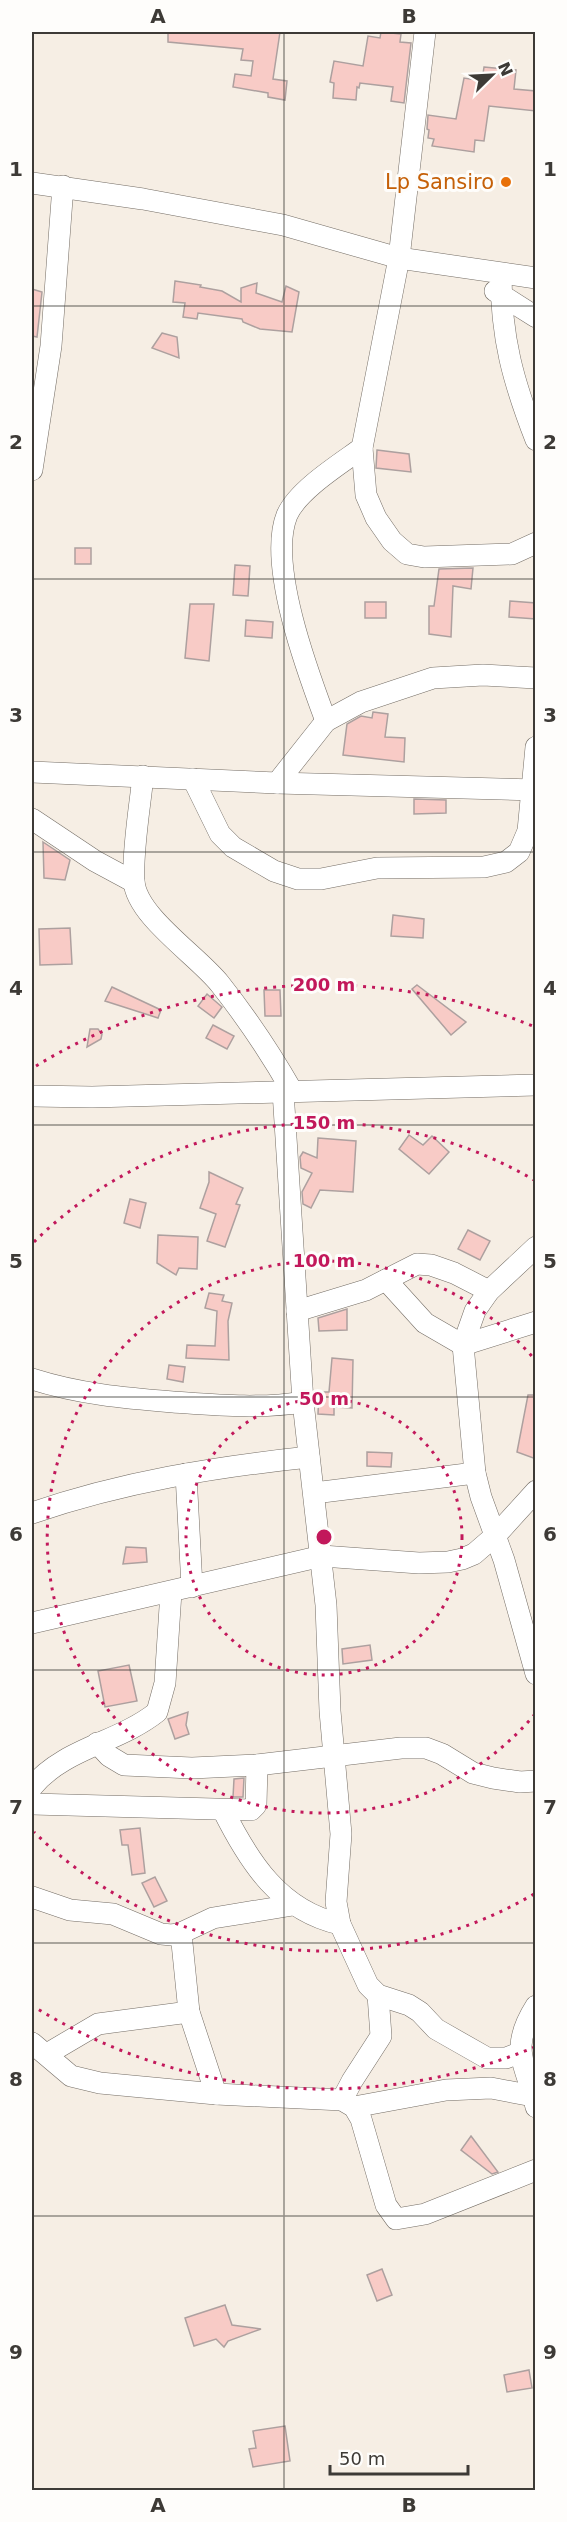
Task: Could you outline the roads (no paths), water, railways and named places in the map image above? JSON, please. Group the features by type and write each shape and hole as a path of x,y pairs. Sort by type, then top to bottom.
{"street":[{"path":"425,32 399,258 363,448 366,495 381,526 392,541 407,554 424,557 512,554 536,543"},
{"path":"32,183 63,186 284,225 399,258 536,278"},
{"path":"32,470 51,346 63,186"},
{"path":"469,269 501,297 536,317"},
{"path":"501,274 505,342 512,375 536,440"},
{"path":"326,721 315,693 286,591 282,558 284,534 287,515 297,501 332,469 363,448"},
{"path":"277,783 326,721 361,702 433,678 483,675 536,678"},
{"path":"193,779 220,834 233,847 274,871 298,879 321,879 377,868 484,867 506,862 519,852 528,831 536,747"},
{"path":"32,772 277,783 533,789"},
{"path":"143,776 134,882 140,900 152,916 198,958 221,985 267,1051 287,1091 303,1402 322,1556 341,1834 336,1888 340,1924 368,1985 378,1995 409,2005 443,2033 488,2058 496,2060 519,2053"},
{"path":"32,819 95,861 134,882"},
{"path":"32,1096 92,1097 536,1085"},
{"path":"536,1247 489,1291 475,1311 464,1345 475,1473 481,1497 496,1535 526,1598 536,1674"},
{"path":"297,1311 366,1290 417,1264 431,1265 454,1273 489,1291"},
{"path":"386,1280 425,1323 464,1345 536,1322"},
{"path":"296,1288 318,1305"},
{"path":"32,1379 88,1394 123,1399 267,1407 303,1402"},
{"path":"32,1513 133,1483 250,1463 309,1458"},
{"path":"314,1493 475,1473"},
{"path":"186,1474 192,1587"},
{"path":"32,1623 322,1556 448,1562 474,1554 496,1535 536,1491"},
{"path":"32,1787 41,1776 63,1760 157,1712 165,1683 171,1592"},
{"path":"97,1743 109,1756 124,1765 192,1768 257,1765 401,1748 426,1748 442,1754 474,1773 520,1782 536,1781"},
{"path":"32,1804 251,1810 256,1805 257,1765"},
{"path":"223,1810 252,1864 293,1905 327,1921 340,1924"},
{"path":"32,1896 70,1911 113,1914 161,1934 182,1934 213,1918 293,1905"},
{"path":"182,1934 189,2012 216,2094"},
{"path":"378,1995 381,2037 352,2080 348,2103 386,2205 396,2219 403,2220 434,2211 536,2170"},
{"path":"534,2101 519,2053 525,2027 536,2006"},
{"path":"189,2012 98,2024 39,2049 71,2076 100,2083 348,2103 446,2090 491,2088 534,2101"}],"place":[{"name":"Lp Sansiro","path":"506,182"}]}
